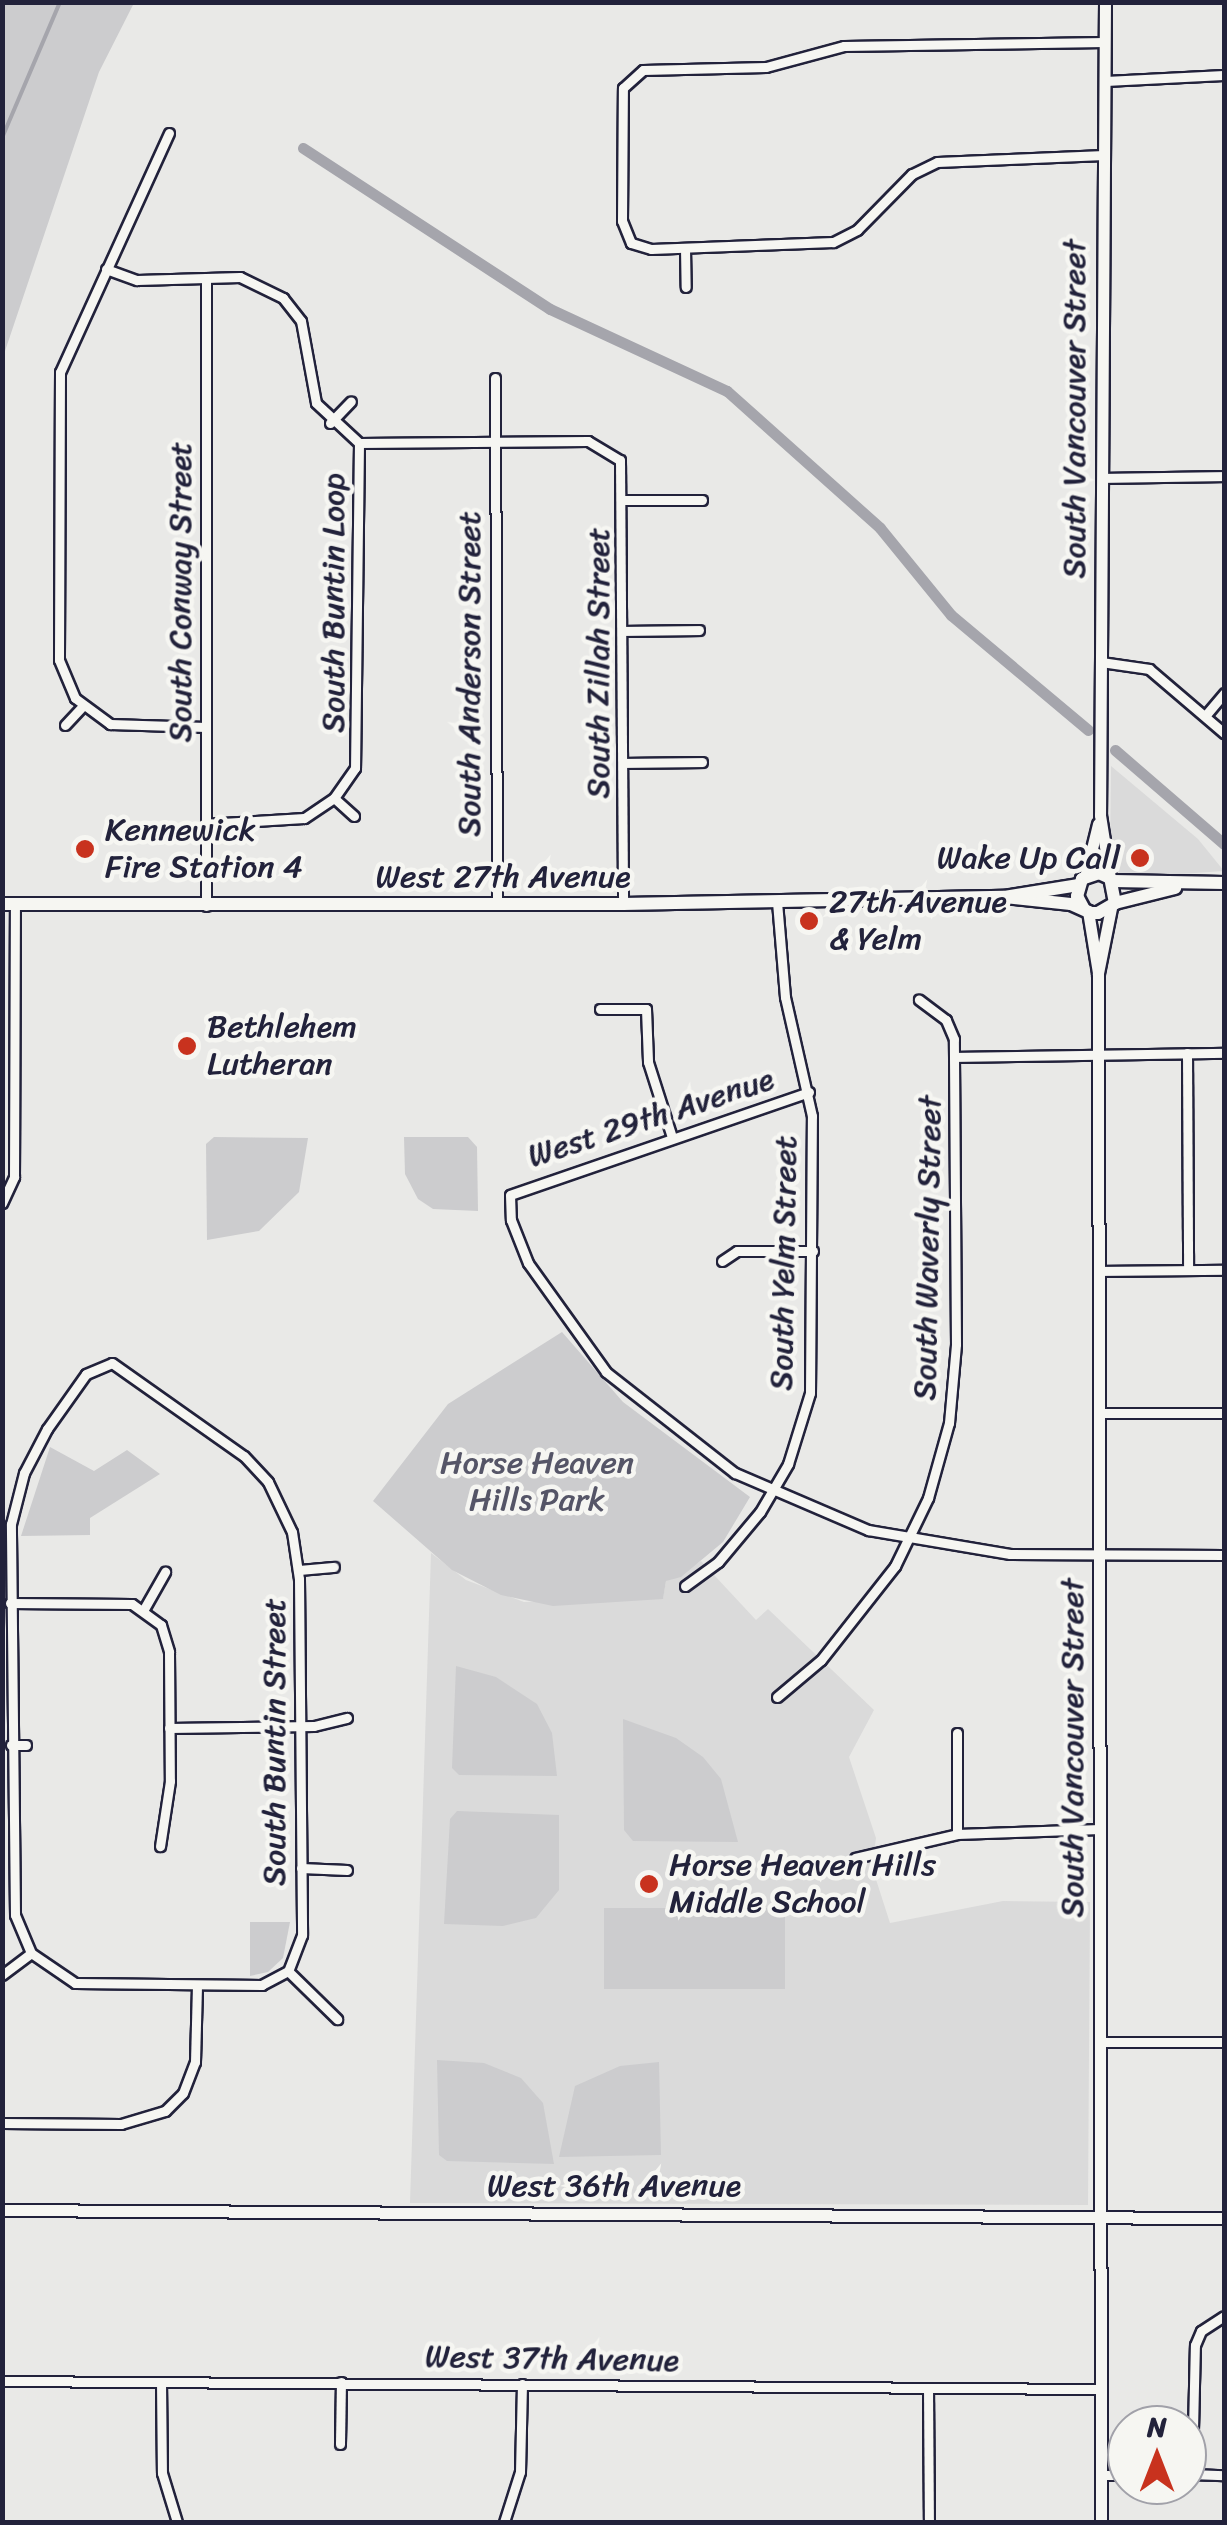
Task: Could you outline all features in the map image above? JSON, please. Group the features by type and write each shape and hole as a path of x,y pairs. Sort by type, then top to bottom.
{"main road":[{"name":"West 27th Avenue","path":"1004,897 1112,879 1176,887 1224,884"},
{"path":"1112,879 1113,905"},
{"path":"1082,881 1086,910"},
{"name":"West 27th Avenue","path":"8,904 496,905 1004,897 1086,910 1176,887"}],"street":[{"name":"South Vancouver Street","path":"1105,2 1100,816 1112,879"},
{"path":"1104,155 937,162 912,174 857,230 833,242 685,248 632,243 622,221 622,96 634,74 780,66 844,46 1105,42"},
{"path":"1105,81 1224,75"},
{"path":"169,133 106,270 56,393 60,660 69,690 83,706 127,728 206,728"},
{"path":"685,248 686,287"},
{"name":"South Buntin Loop","path":"106,270 137,280 206,278 254,282 292,309 305,338 310,390 330,423 360,444 358,751 355,768 334,798"},
{"name":"South Conway Street","path":"206,278 206,906"},
{"name":"South Anderson Street","path":"495,378 496,905"},
{"path":"330,423 351,400"},
{"name":"South Zillah Street","path":"494,443 588,442 620,460 625,500 623,904"},
{"path":"360,444 494,443"},
{"path":"1103,478 1224,476"},
{"path":"625,500 702,500"},
{"path":"624,631 699,630"},
{"path":"1101,662 1148,670 1224,732"},
{"path":"1205,716 1224,693"},
{"path":"65,725 83,706"},
{"path":"624,763 702,762"},
{"path":"206,824 304,818 334,798 354,816"},
{"name":"South Vancouver Street","path":"1082,881 1100,816"},
{"name":"South Yelm Street","path":"685,1586 730,1550 772,1493 810,1393 813,1251 809,1092 785,996 777,901"},
{"path":"2,1203 14,1177 8,904"},
{"name":"South Vancouver Street","path":"1098,973 1113,905"},
{"name":"South Vancouver Street","path":"1086,910 1098,973 1101,2522"},
{"name":"South Waverly Street","path":"777,1696 862,1614 909,1540 936,1473 953,1394 956,1057 946,1020 919,1000"},
{"path":"600,1010 646,1009 648,1062 672,1137"},
{"path":"1188,1053 1188,1270"},
{"path":"956,1057 1098,1058 1224,1053"},
{"name":"West 29th Avenue","path":"772,1493 684,1439 606,1372 528,1263 511,1220 510,1195 809,1092"},
{"path":"2,1098 14,1098"},
{"path":"722,1261 737,1251 813,1251"},
{"path":"1099,1271 1224,1270"},
{"name":"South Buntin Street","path":"16,1502 47,1429 86,1374 106,1363 244,1456 284,1512 298,1570 300,1727 301,1946 288,1971"},
{"path":"1100,1412 1224,1413"},
{"path":"772,1493 909,1540 980,1552 1224,1556"},
{"path":"2,1500 16,1502 7,1516 12,1898 31,1953 63,1979 88,1986 262,1985 288,1971 337,2019"},
{"path":"298,1570 334,1567"},
{"path":"144,1609 165,1572"},
{"path":"10,1603 118,1602 144,1609 166,1639 169,1795 160,1846"},
{"path":"169,1728 300,1727 347,1718"},
{"path":"957,1732 957,1834"},
{"path":"8,1739 26,1745"},
{"path":"855,1858 957,1834 1100,1829"},
{"path":"301,1868 347,1870"},
{"path":"2,1976 31,1953"},
{"path":"2,2123 121,2124 165,2111 183,2092 196,2062 196,1986"},
{"path":"1100,2042 1224,2042"},
{"name":"West 36th Avenue","path":"2,2210 1224,2218"},
{"path":"1192,2405 1194,2345 1212,2322 1224,2316"},
{"name":"West 37th Avenue","path":"2,2381 1100,2389"},
{"path":"161,2382 162,2473 177,2522"},
{"path":"340,2382 340,2444"},
{"path":"504,2522 520,2472 522,2384"},
{"path":"928,2388 929,2522"},
{"path":"1101,2474 1107,2474"}],"shaded area":[{"path":"1111,766 1198,839 1224,871 1121,878 1110,856"},
{"name":"Horse Heaven Hills Middle School","path":"431,1553 466,1580 524,1602 663,1598 666,1581 701,1561 756,1620 768,1609 874,1710 849,1757 876,1838 872,1867 890,1923 1003,1901 1090,1902 1088,2205 410,2203"}],"green space":[{"path":"3,2 134,3 99,72 3,357"},
{"path":"214,1137 308,1138 299,1192 259,1231 207,1240 206,1144"},
{"path":"404,1137 468,1137 477,1147 478,1211 433,1209 418,1199 405,1174"},
{"name":"Horse Heaven Hills Park","path":"562,1332 623,1402 750,1497 723,1542 681,1577 666,1581 663,1599 553,1606 501,1595 452,1570 373,1501 448,1404"},
{"path":"50,1447 94,1471 127,1450 160,1474 90,1518 90,1535 21,1536"},
{"path":"456,1666 496,1677 537,1704 552,1733 557,1776 459,1775 452,1768"},
{"path":"623,1719 676,1738 703,1757 721,1779 738,1842 633,1841 624,1830"},
{"path":"457,1811 559,1815 559,1890 536,1918 503,1926 444,1924 450,1819"},
{"path":"604,1908 785,1908 785,1989 604,1989"},
{"path":"250,1922 290,1922 283,1958 268,1972 250,1976"},
{"path":"437,2060 484,2063 521,2078 543,2103 554,2164 447,2161 439,2155"},
{"path":"659,2062 661,2155 559,2157 575,2086 620,2066"}],"waterway":[{"path":"2,138 60,2"},
{"path":"303,148 550,309 727,391 880,528 951,615 1088,730"},
{"path":"1115,750 1224,844"}],"place":[{"name":"Kennewick Fire Station 4","path":"85,849"},
{"name":"Wake Up Call","path":"1140,858"},
{"name":"27th Avenue & Yelm","path":"809,921"},
{"name":"Bethlehem Lutheran","path":"187,1046"},
{"name":"Horse Heaven Hills Middle School","path":"649,1884"}]}
